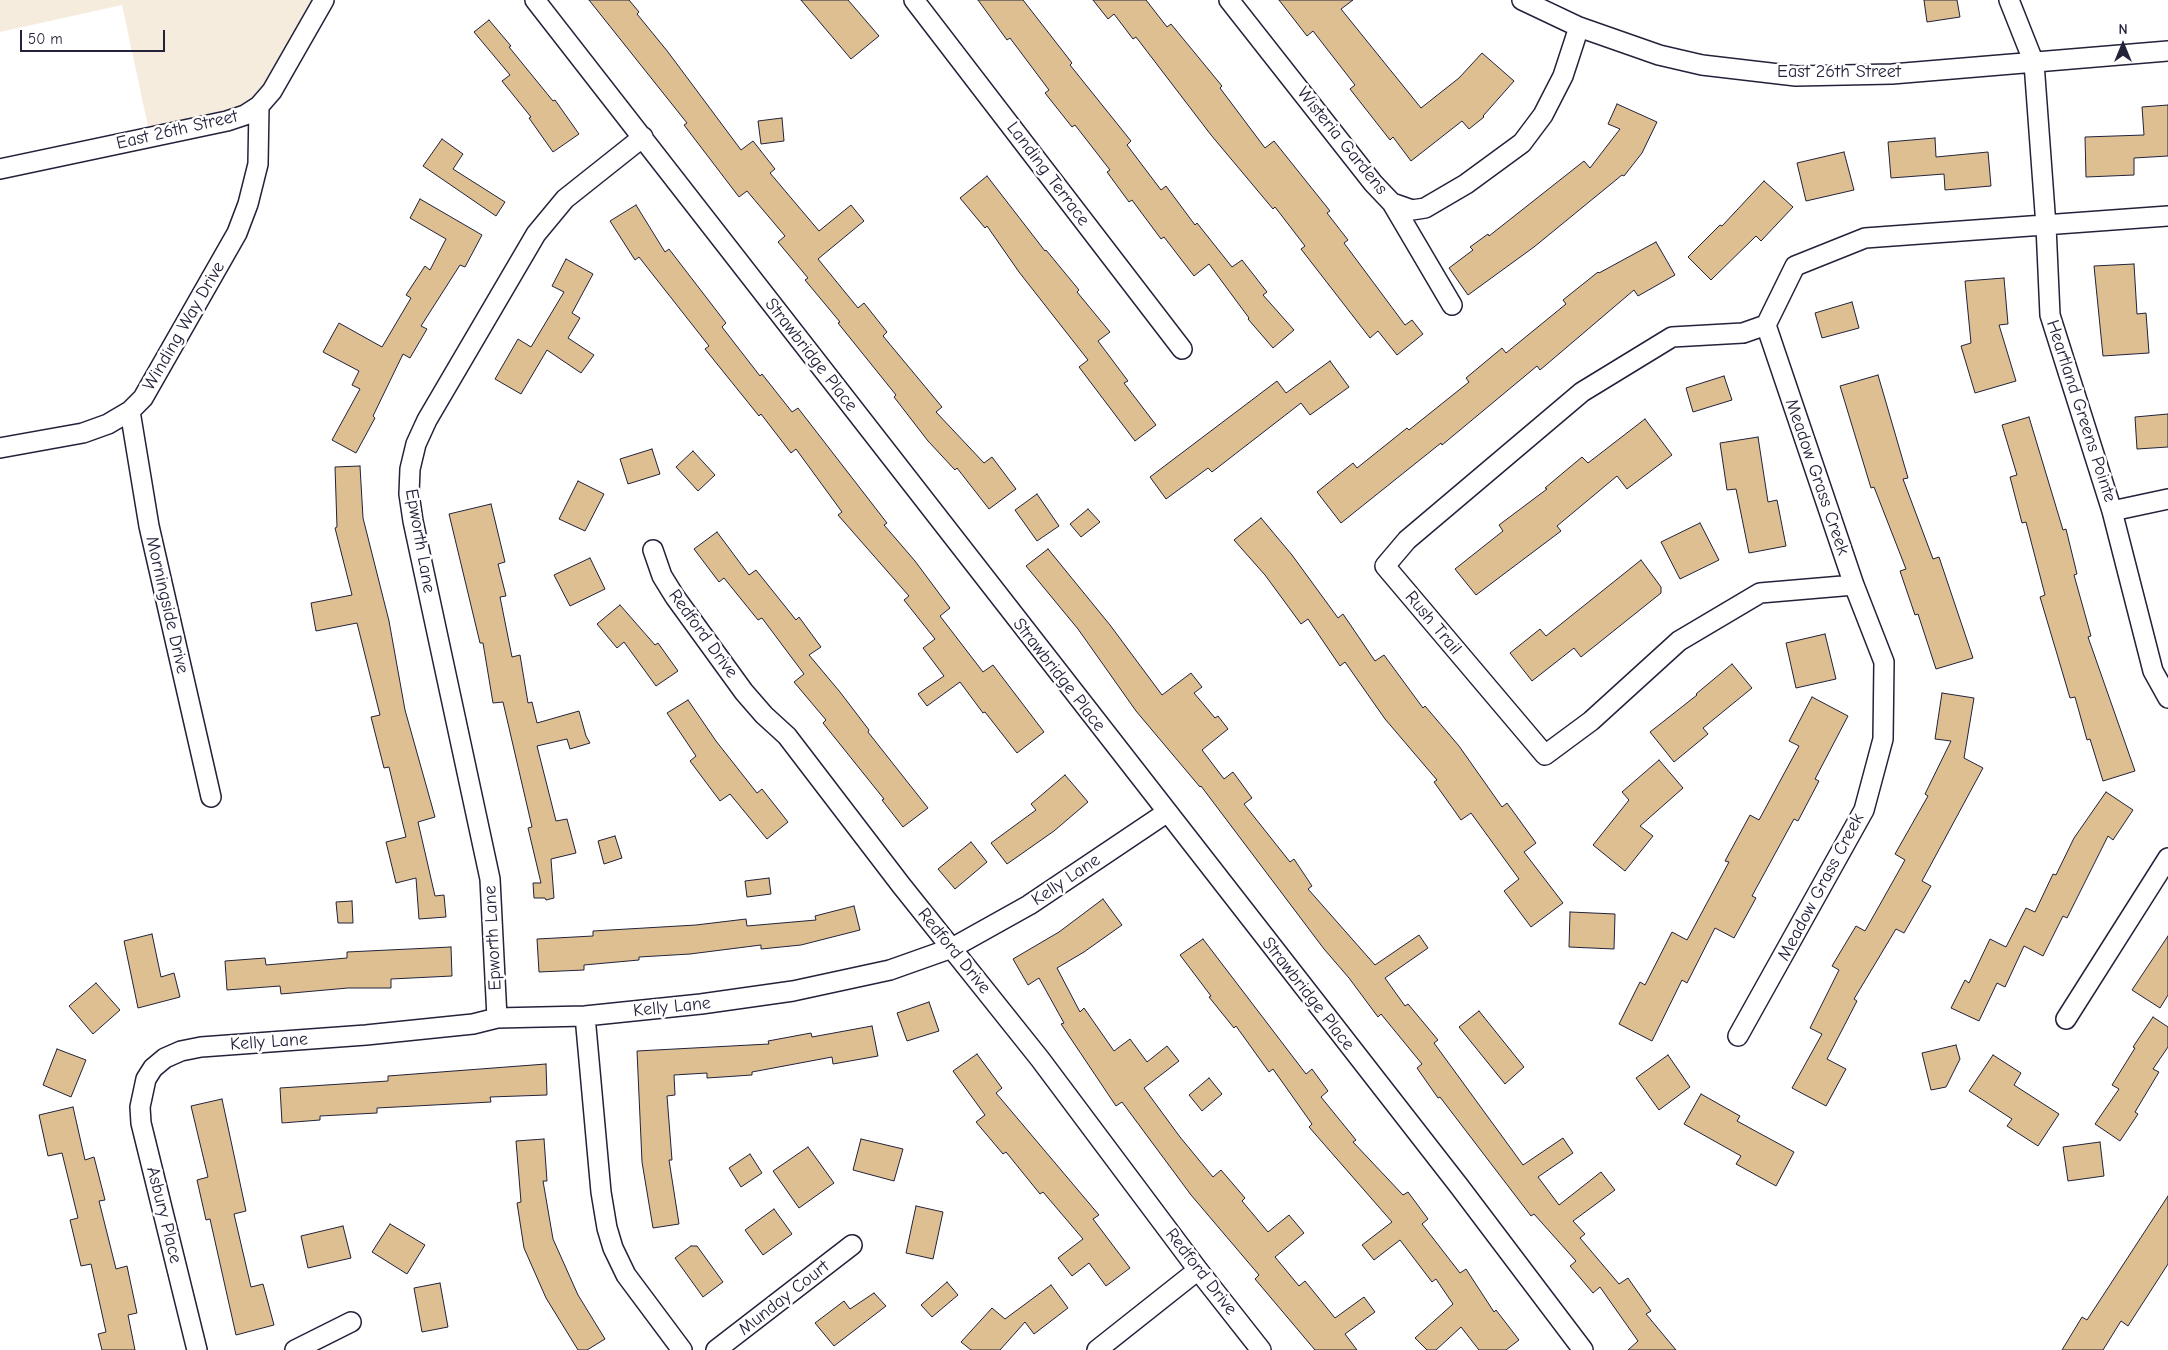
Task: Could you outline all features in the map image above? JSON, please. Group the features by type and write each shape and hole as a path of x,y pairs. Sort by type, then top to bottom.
{"street":[{"name":"East 26th Street","path":"0,169 227,121 245,115 259,106 272,91 324,0"},
{"name":"Strawbridge Place","path":"535,0 1459,1186 1583,1350"},
{"name":"Landing Terrace","path":"914,0 1182,349"},
{"name":"Wisteria Gardens","path":"1229,0 1373,183 1392,203 1412,210 1425,208 1466,184 1522,143 1543,115 1560,82 1579,27"},
{"name":"East 26th Street","path":"1522,0 1579,27 1658,55 1702,65 1796,76 1892,74 2034,64 2168,51"},
{"name":"Heartland Greens Pointe","path":"2009,0 2034,64 2046,226 2050,315 2112,511 2153,671 2168,698"},
{"name":"Winding Way Drive","path":"0,448 83,433 108,424 130,411 143,398 237,233 248,204 258,164 259,106"},
{"name":"Epworth Lane","path":"497,1018 490,879 413,521 409,494 410,469 416,444 427,420 536,234 564,199 643,137"},
{"path":"1392,203 1452,305"},
{"path":"1766,325 1795,266 1865,238 2168,216"},
{"name":"Meadow Grass Creek","path":"1738,1036 1864,810 1883,739 1884,662 1854,586 1766,325"},
{"name":"Rush Trail","path":"1766,325 1743,333 1672,338 1582,392 1407,540 1385,566 1545,755 1591,722 1680,641 1760,592 1854,586"},
{"name":"Morningside Drive","path":"130,411 149,526 211,797"},
{"path":"2112,511 2168,499"},
{"name":"Redford Drive","path":"653,550 662,576 675,597 744,692 764,715 787,736 901,885 1040,1059 1198,1270 1262,1350"},
{"name":"Kelly Lane","path":"146,1079 153,1068 165,1058 181,1050 194,1048 366,1035 473,1024 497,1018 585,1016 701,1004 793,991 890,970 952,948 1029,906 1166,812"},
{"path":"2066,1019 2168,858"},
{"path":"585,1016 601,1192 607,1228 613,1248 626,1275 682,1350"},
{"name":"Asbury Place","path":"146,1079 140,1108 141,1122 197,1350"},
{"name":"Munday Court","path":"716,1350 852,1245"},
{"path":"1097,1350 1198,1270"},
{"path":"295,1350 351,1322"}],"shaded area":[{"path":"0,0 324,0 259,106 150,136 122,5 0,32"}],"building":[{"path":"589,0 629,0 639,12 637,14 668,52 741,150 753,141 775,169 770,173 819,231 851,205 864,221 818,259 858,308 864,303 887,332 883,336 942,407 936,412 984,463 992,457 1016,489 989,509 957,468 955,470 928,441 894,397 896,395 805,280 808,278 778,242 785,236 747,191 739,197 684,125 687,123"},
{"path":"801,0 848,0 879,36 851,59"},
{"path":"978,0 1023,0 1072,63 1070,65 1131,141 1127,145 1161,190 1166,186 1195,225 1197,223 1232,267 1242,260 1267,292 1263,295 1294,330 1273,348 1248,319 1209,264 1194,276 1164,237 1161,239 1132,200 1129,202 1107,172 1110,170 1075,125 1072,127 1045,93 1049,90 1010,38 1007,40"},
{"path":"1093,0 1146,0 1167,27 1171,24 1222,86 1220,88 1265,148 1274,141 1330,211 1327,213 1348,240 1344,243 1405,325 1412,320 1423,334 1397,355 1378,331 1370,338 1301,249 1305,246 1275,207 1273,209 1211,135 1136,37 1133,39 1114,14 1108,19"},
{"path":"1279,0 1353,0 1341,9 1421,108 1459,78 1482,53 1514,81 1484,117 1469,129 1462,121 1411,161 1393,137 1390,140 1350,89 1355,85 1313,31 1307,36"},
{"path":"1924,0 1957,0 1960,17 1927,22"},
{"path":"489,20 553,101 555,100 579,134 553,152 529,118 531,117 502,81 510,75 474,32"},
{"path":"1617,104 1657,122 1642,153 1624,176 1622,175 1534,247 1468,295 1449,268 1473,250 1470,247 1488,234 1489,236 1584,161 1590,168 1620,129 1608,124"},
{"path":"2168,105 2168,156 2134,158 2134,175 2086,177 2085,137 2144,135 2142,107"},
{"path":"782,118 784,141 761,144 758,121"},
{"path":"1935,138 1936,157 1988,152 1991,186 1945,190 1944,174 1891,178 1888,142"},
{"path":"442,139 463,154 453,169 505,202 496,216 423,166"},
{"path":"1844,152 1854,190 1806,201 1797,163"},
{"path":"987,176 1045,251 1079,290 1077,292 1110,332 1098,341 1128,381 1124,383 1156,425 1135,441 1079,367 1088,360 1019,272 987,226 985,228 960,198"},
{"path":"1764,181 1793,207 1761,241 1756,236 1711,280 1688,257 1720,225 1722,226"},
{"path":"420,199 482,235 465,267 460,265 421,326 427,329 410,358 403,354 373,416 375,418 356,453 332,440 360,389 352,385 359,371 323,352 339,323 382,347 411,298 406,295 425,266 430,270 446,239 410,218"},
{"path":"636,205 665,252 669,249 726,323 722,327 760,376 762,374 792,412 798,408 887,523 884,525 915,561 950,608 940,616 983,672 993,665 1044,732 1017,753 960,682 927,706 918,694 944,676 923,648 935,639 904,600 909,596 838,515 842,512 796,449 791,453 761,414 759,416 705,349 709,346 639,257 635,260 610,221"},
{"path":"1656,242 1675,275 1638,296 1634,290 1540,370 1537,366 1442,445 1441,443 1341,523 1317,492 1353,463 1357,468 1407,428 1409,430 1469,382 1466,378 1502,348 1506,353 1566,304 1563,300 1598,272"},
{"path":"566,259 593,274 572,313 580,318 568,338 594,355 581,373 547,350 521,394 495,379 518,339 531,347 564,292 552,286"},
{"path":"2134,264 2137,314 2146,313 2149,353 2103,356 2094,266"},
{"path":"2004,278 2008,324 1999,325 2016,381 1975,393 1961,346 1971,343 1965,281"},
{"path":"1852,302 1859,328 1822,338 1815,313"},
{"path":"1330,361 1349,387 1310,415 1301,403 1212,472 1208,468 1166,499 1150,477 1277,381 1286,393"},
{"path":"1878,375 1908,478 1903,479 1933,559 1939,557 1973,658 1936,669 1918,614 1915,615 1900,571 1906,569 1874,487 1871,488 1840,386"},
{"path":"1724,376 1732,400 1693,412 1686,388"},
{"path":"2168,414 2168,447 2137,449 2135,417"},
{"path":"2029,417 2063,530 2066,529 2077,574 2074,575 2091,636 2088,637 2135,771 2103,781 2090,739 2087,740 2075,697 2070,698 2040,597 2045,595 2026,522 2022,523 2010,477 2017,475 2002,425"},
{"path":"1645,419 1672,455 1627,489 1617,476 1557,526 1561,531 1476,595 1455,569 1503,531 1499,525 1547,489 1545,488 1582,457 1588,463"},
{"path":"1758,437 1768,502 1777,500 1786,546 1749,553 1736,489 1727,490 1720,443"},
{"path":"652,449 660,474 628,484 620,459"},
{"path":"693,451 715,475 698,491 676,467"},
{"path":"360,466 363,518 389,621 405,710 435,817 418,822 435,896 444,895 446,917 419,919 416,878 396,883 386,842 406,837 389,767 384,768 371,717 380,715 357,623 316,631 311,603 352,595 335,528 337,527 335,467"},
{"path":"578,481 604,494 585,531 559,519"},
{"path":"1037,494 1059,526 1037,541 1015,510"},
{"path":"491,504 505,562 498,564 506,596 500,597 512,657 520,655 528,703 532,702 537,723 579,711 586,736 590,743 570,749 567,739 537,746 556,821 567,819 576,853 551,859 554,898 546,900 545,898 534,898 533,883 541,883 528,828 532,827 503,702 493,703 483,643 480,643 449,514"},
{"path":"1088,509 1100,522 1081,537 1070,524"},
{"path":"1261,518 1292,555 1338,618 1343,614 1375,661 1384,655 1423,708 1425,706 1459,746 1502,807 1507,803 1536,843 1524,852 1563,903 1531,927 1504,891 1519,879 1471,813 1461,820 1434,782 1437,780 1385,719 1345,662 1340,666 1308,619 1301,624 1265,575 1234,540"},
{"path":"1700,523 1719,560 1680,579 1661,542"},
{"path":"717,532 749,575 756,570 796,620 799,617 821,647 809,655 840,692 869,730 868,732 928,808 903,827 882,800 884,799 823,723 826,720 794,682 804,674 762,618 758,620 724,578 719,582 694,549"},
{"path":"1048,549 1110,625 1162,695 1191,673 1202,687 1194,693 1215,718 1218,716 1228,729 1202,750 1224,779 1233,772 1252,798 1244,804 1290,862 1294,859 1312,886 1308,889 1375,965 1419,935 1428,948 1385,978 1405,1006 1408,1004 1438,1040 1434,1043 1523,1165 1563,1138 1573,1153 1538,1177 1559,1205 1601,1172 1615,1190 1573,1221 1585,1234 1580,1238 1619,1284 1628,1278 1651,1311 1646,1314 1676,1350 1628,1350 1638,1341 1600,1287 1593,1293 1570,1266 1576,1261 1534,1214 1531,1216 1440,1097 1438,1098 1417,1068 1422,1064 1381,1014 1378,1017 1349,978 1324,949 1201,786 1136,711 1078,629 1026,566"},
{"path":"590,558 605,589 570,606 554,575"},
{"path":"1641,560 1661,587 1661,593 1581,657 1574,648 1532,681 1510,653 1540,629 1546,636"},
{"path":"620,605 655,645 658,643 678,671 656,686 624,642 617,648 597,624"},
{"path":"1825,634 1836,679 1796,688 1786,643"},
{"path":"1732,664 1752,688 1703,728 1708,734 1674,762 1650,732 1697,695"},
{"path":"1942,693 1974,698 1964,758 1983,768 1922,881 1931,886 1904,933 1896,929 1854,999 1857,1001 1827,1059 1846,1069 1826,1106 1792,1088 1822,1034 1810,1028 1839,970 1832,966 1856,926 1865,931 1905,860 1895,854 1928,796 1925,794 1951,741 1935,739"},
{"path":"1812,697 1848,716 1815,779 1819,781 1798,821 1794,819 1752,896 1756,898 1734,938 1715,928 1687,983 1682,980 1652,1041 1619,1024 1640,982 1645,985 1672,932 1687,940 1729,862 1725,861 1750,815 1759,820 1799,746 1789,741"},
{"path":"688,700 716,741 757,793 762,789 788,822 767,839 730,794 720,801 690,761 696,756 667,713"},
{"path":"1659,760 1683,788 1640,826 1653,836 1625,871 1593,845 1629,800 1622,792"},
{"path":"1065,775 1088,802 1054,831 1007,864 991,843 1036,810 1031,804"},
{"path":"2106,792 2133,810 2113,840 2108,836 2067,918 2063,916 2043,956 2024,946 2005,987 1997,983 1979,1021 1951,1008 1965,980 1969,983 1990,939 2006,947 2026,908 2035,912 2053,874 2056,875 2074,838"},
{"path":"615,836 622,858 604,864 598,841"},
{"path":"971,842 987,862 955,889 938,869"},
{"path":"769,878 771,894 747,897 745,881"},
{"path":"1103,899 1122,925 1084,952 1057,968 1080,1012 1084,1008 1114,1051 1130,1039 1147,1062 1167,1046 1179,1061 1144,1088 1180,1137 1213,1177 1221,1170 1245,1198 1242,1201 1268,1232 1289,1215 1304,1233 1275,1257 1299,1286 1305,1281 1335,1318 1364,1297 1375,1312 1345,1334 1357,1350 1315,1350 1255,1279 1259,1275 1191,1195 1122,1102 1116,1106 1061,1024 1064,1023 1039,978 1028,985 1013,959 1059,932"},
{"path":"352,901 353,923 338,923 336,902"},
{"path":"854,906 860,930 801,945 761,949 761,945 690,954 639,957 639,960 584,965 584,970 539,972 537,939 593,936 593,931 696,925 746,919 747,926 816,920 815,916"},
{"path":"1570,912 1615,914 1614,949 1569,947"},
{"path":"152,934 161,977 174,973 180,997 138,1008 124,941"},
{"path":"2168,936 2168,995 2160,1008 2132,990"},
{"path":"1203,939 1306,1074 1312,1069 1328,1091 1321,1097 1356,1140 1353,1142 1403,1195 1408,1192 1428,1219 1422,1224 1460,1273 1466,1269 1494,1312 1496,1310 1519,1340 1506,1350 1479,1350 1461,1327 1436,1350 1427,1350 1415,1338 1453,1304 1436,1279 1432,1282 1400,1240 1374,1260 1362,1245 1392,1222 1309,1127 1312,1124 1273,1069 1269,1072 1236,1026 1234,1028 1209,997 1211,996 1180,955"},
{"path":"451,947 452,976 391,979 391,988 348,988 281,994 280,986 227,990 225,961 265,958 266,965 347,958 347,952"},
{"path":"96,983 120,1010 93,1034 69,1006"},
{"path":"929,1002 939,1031 907,1041 897,1013"},
{"path":"1479,1011 1524,1067 1505,1084 1459,1027"},
{"path":"2153,1017 2168,1027 2168,1047 2153,1069 2159,1072 2135,1112 2138,1114 2120,1141 2095,1124 2119,1089 2112,1085 2135,1048 2133,1047"},
{"path":"872,1026 878,1056 833,1064 832,1057 752,1072 752,1075 707,1078 707,1073 674,1075 675,1095 667,1096 672,1160 669,1160 679,1224 653,1228 642,1162 637,1051 769,1044 768,1041 811,1033 812,1037"},
{"path":"1956,1045 1960,1059 1946,1087 1931,1090 1922,1053"},
{"path":"57,1049 86,1060 71,1097 43,1085"},
{"path":"977,1054 1002,1088 996,1093 1099,1215 1093,1219 1130,1268 1106,1286 1089,1263 1072,1276 1058,1258 1083,1239 1043,1192 1040,1194 1006,1152 1003,1154 976,1122 985,1115 953,1071"},
{"path":"1668,1055 1690,1087 1659,1110 1636,1078"},
{"path":"1993,1055 2021,1073 2014,1085 2059,1114 2038,1146 2007,1126 2012,1119 1969,1091"},
{"path":"546,1064 547,1095 490,1097 491,1102 377,1108 377,1113 320,1116 320,1120 282,1123 280,1088 388,1081 388,1076"},
{"path":"1209,1078 1222,1094 1202,1111 1189,1095"},
{"path":"1701,1094 1740,1116 1737,1121 1794,1152 1776,1186 1736,1164 1741,1156 1684,1124"},
{"path":"222,1099 246,1211 234,1214 251,1287 263,1284 274,1325 236,1335 210,1219 206,1220 197,1180 208,1177 191,1106"},
{"path":"73,1107 85,1160 94,1157 105,1200 99,1201 116,1269 127,1266 137,1313 128,1315 135,1350 102,1350 98,1334 106,1332 91,1264 81,1266 70,1220 78,1218 62,1153 48,1156 39,1115"},
{"path":"544,1139 547,1181 543,1181 553,1239 578,1295 605,1339 587,1350 578,1350 546,1298 524,1248 517,1203 521,1202 516,1141"},
{"path":"861,1139 903,1149 894,1181 853,1170"},
{"path":"2100,1142 2104,1176 2068,1181 2063,1147"},
{"path":"808,1147 834,1183 799,1208 773,1171"},
{"path":"750,1154 762,1173 741,1187 729,1168"},
{"path":"2168,1196 2168,1264 2128,1326 2121,1321 2103,1350 2062,1350 2082,1317 2087,1320"},
{"path":"916,1206 943,1212 933,1259 906,1253"},
{"path":"774,1209 792,1234 763,1255 745,1230"},
{"path":"390,1224 425,1245 407,1274 372,1252"},
{"path":"343,1226 351,1258 308,1268 301,1236"},
{"path":"691,1246 697,1246 723,1282 703,1297 675,1258"},
{"path":"947,1282 958,1295 932,1317 921,1305"},
{"path":"440,1283 448,1327 422,1332 414,1288"},
{"path":"1051,1285 1068,1308 1034,1334 1025,1322 1000,1350 971,1350 961,1342 992,1308 1005,1319"},
{"path":"874,1293 886,1306 834,1346 815,1323 844,1301 850,1309"}]}
